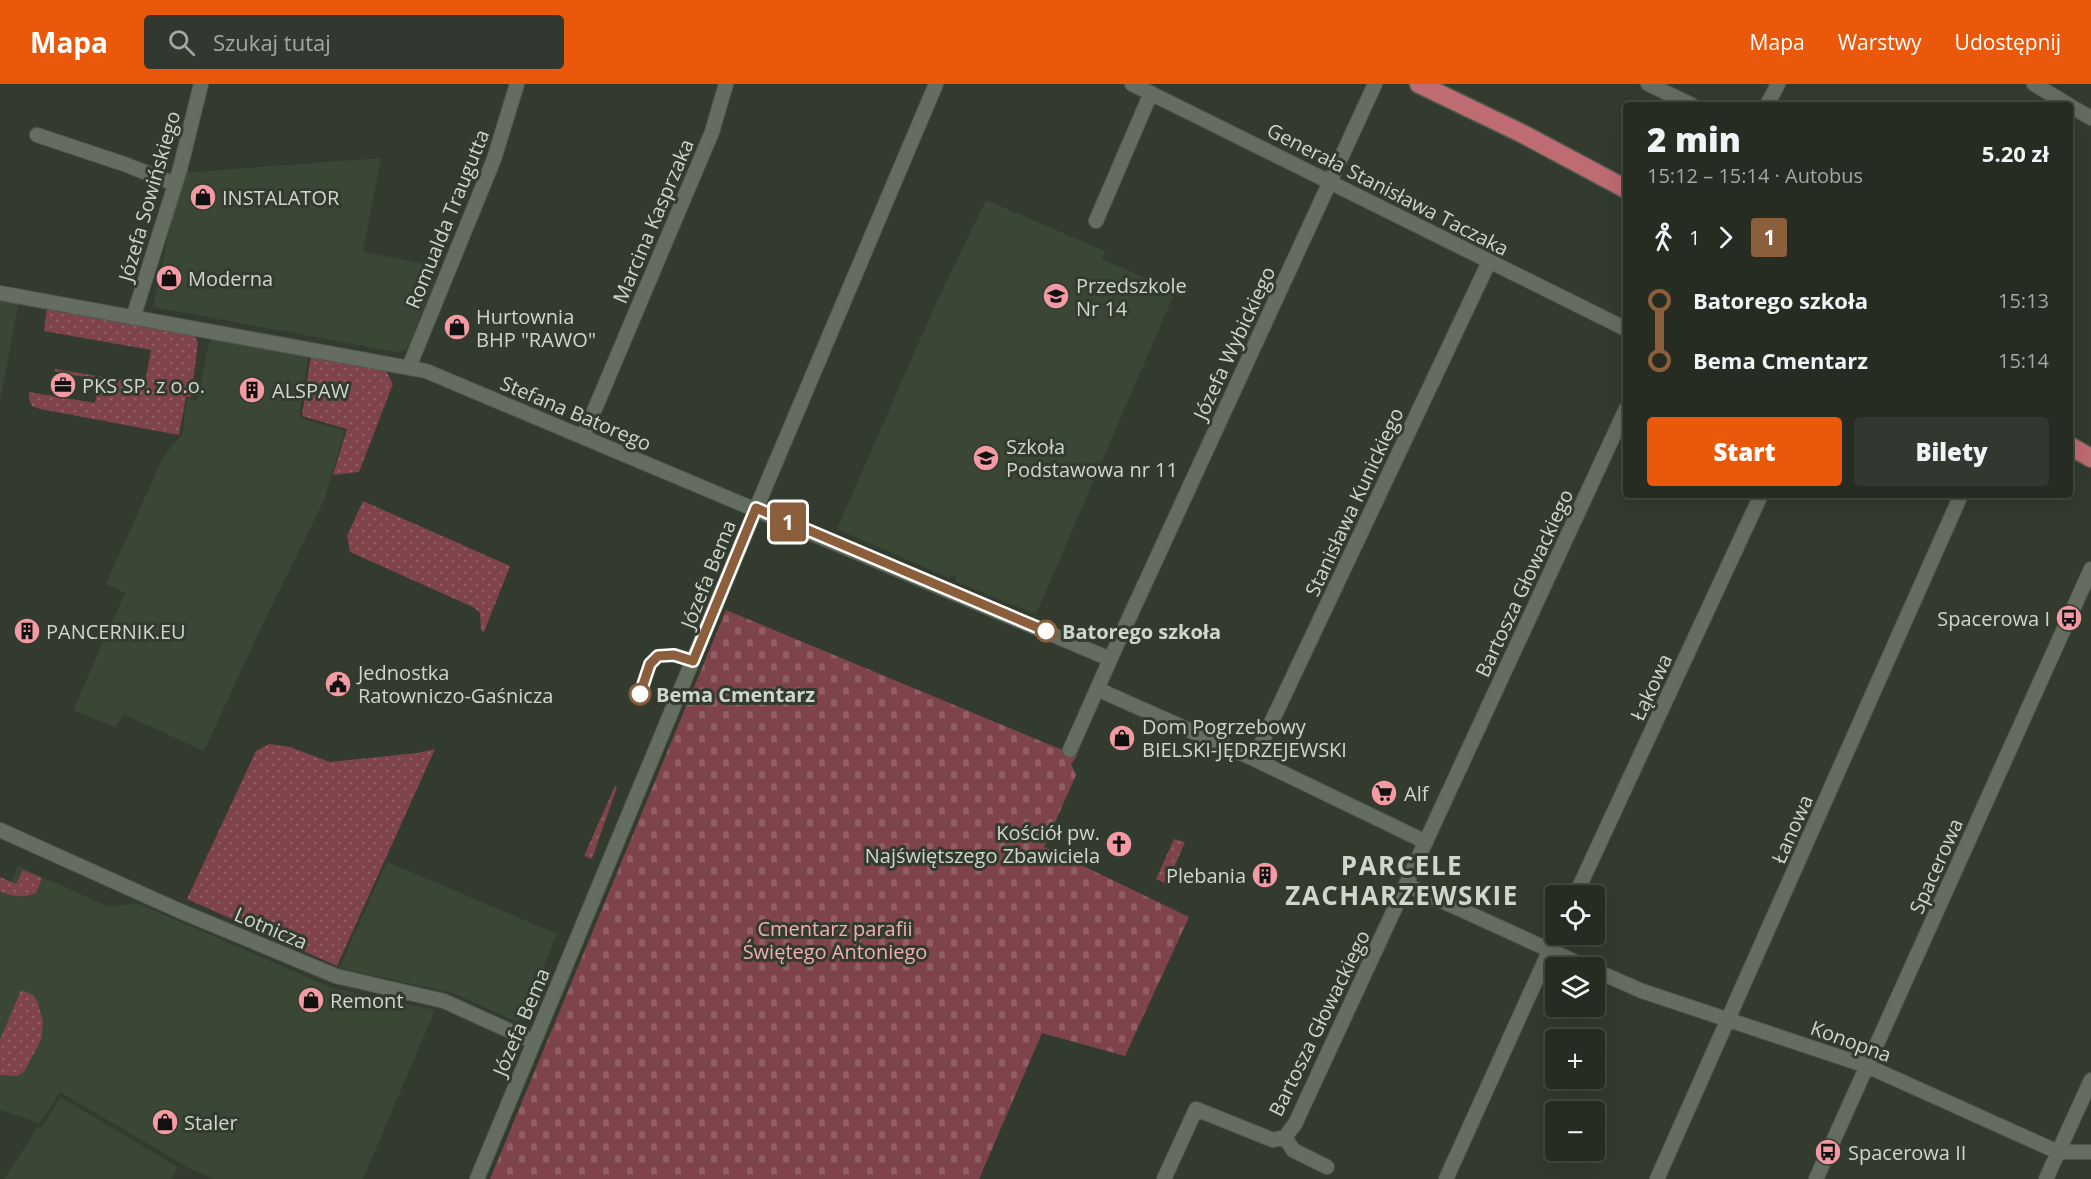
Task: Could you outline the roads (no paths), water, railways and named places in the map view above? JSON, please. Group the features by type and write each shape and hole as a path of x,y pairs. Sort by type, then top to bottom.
{"main road":[{"path":"1419,84 1521,133 1623,187"},
{"path":"2073,448 2091,458"}],"street":[{"name":"Józefa Sowińskiego","path":"133,318 175,184 201,84"},
{"name":"Romualda Traugutta","path":"409,367 494,159 517,84"},
{"name":"Marcina Kasprzaka","path":"583,437 712,132 726,84"},
{"name":"Józefa Bema","path":"477,1179 756,508 936,84"},
{"name":"Generała Stanisława Taczaka","path":"1132,84 1623,328"},
{"name":"Józefa Wybickiego","path":"1070,750 1375,84"},
{"path":"1648,84 1686,102"},
{"path":"1769,102 1778,84"},
{"path":"2034,84 2064,102"},
{"path":"1096,221 1151,93"},
{"path":"2073,107 2091,118"},
{"path":"37,135 175,184"},
{"name":"Stanisława Kunickiego","path":"1254,759 1489,262"},
{"name":"Stefana Batorego","path":"0,292 426,371 1110,659"},
{"name":"Bartosza Głowackiego","path":"1164,1179 1196,1109 1273,1140 1285,1137 1295,1124 1623,415"},
{"name":"Łąkowa","path":"1580,885 1760,498"},
{"name":"Łanowa","path":"1657,1179 1960,498"},
{"name":"Spacerowa","path":"1816,1179 2091,568"},
{"path":"1097,689 1254,759 1426,842"},
{"name":"Lotnicza","path":"0,830 180,911 304,963 354,981 444,1001 534,1042"},
{"path":"1407,885 1565,957"},
{"path":"1446,1179 1552,945"},
{"name":"Konopna","path":"1605,975 1642,991 1867,1066 2058,1152 2091,1152"},
{"path":"2046,1179 2091,1080"},
{"path":"1285,1137 1293,1150 1327,1167"}],"place":[{"name":"INSTALATOR","path":"203,197"},
{"name":"Moderna","path":"169,278"},
{"name":"Przedszkole Nr 14","path":"1056,296"},
{"name":"Hurtownia BHP \"RAWO\"","path":"457,327"},
{"name":"PKS SP. z o.o.","path":"63,385"},
{"name":"ALSPAW","path":"252,390"},
{"name":"Szkoła Podstawowa nr 11","path":"986,458"},
{"name":"Spacerowa I","path":"2069,618"},
{"name":"PANCERNIK.EU","path":"27,631"},
{"name":"Batorego szkoła","path":"1046,631"},
{"name":"Jednostka Ratowniczo-Gaśnicza","path":"338,684"},
{"name":"Bema Cmentarz","path":"640,694"},
{"name":"Dom Pogrzebowy BIELSKI-JĘDRZEJEWSKI","path":"1122,738"},
{"name":"Alf","path":"1384,793"},
{"name":"Kościół pw. Najświętszego Zbawiciela","path":"1119,844"},
{"name":"Plebania","path":"1265,875"},
{"name":"Remont","path":"311,1000"},
{"name":"Staler","path":"165,1122"},
{"name":"Spacerowa II","path":"1828,1152"}],"district":[{"name":"PARCELE ZACHARZEWSKIE","path":"1402,880"}],"park label":[{"name":"Cmentarz parafii Świętego Antoniego","path":"835,940"}]}
